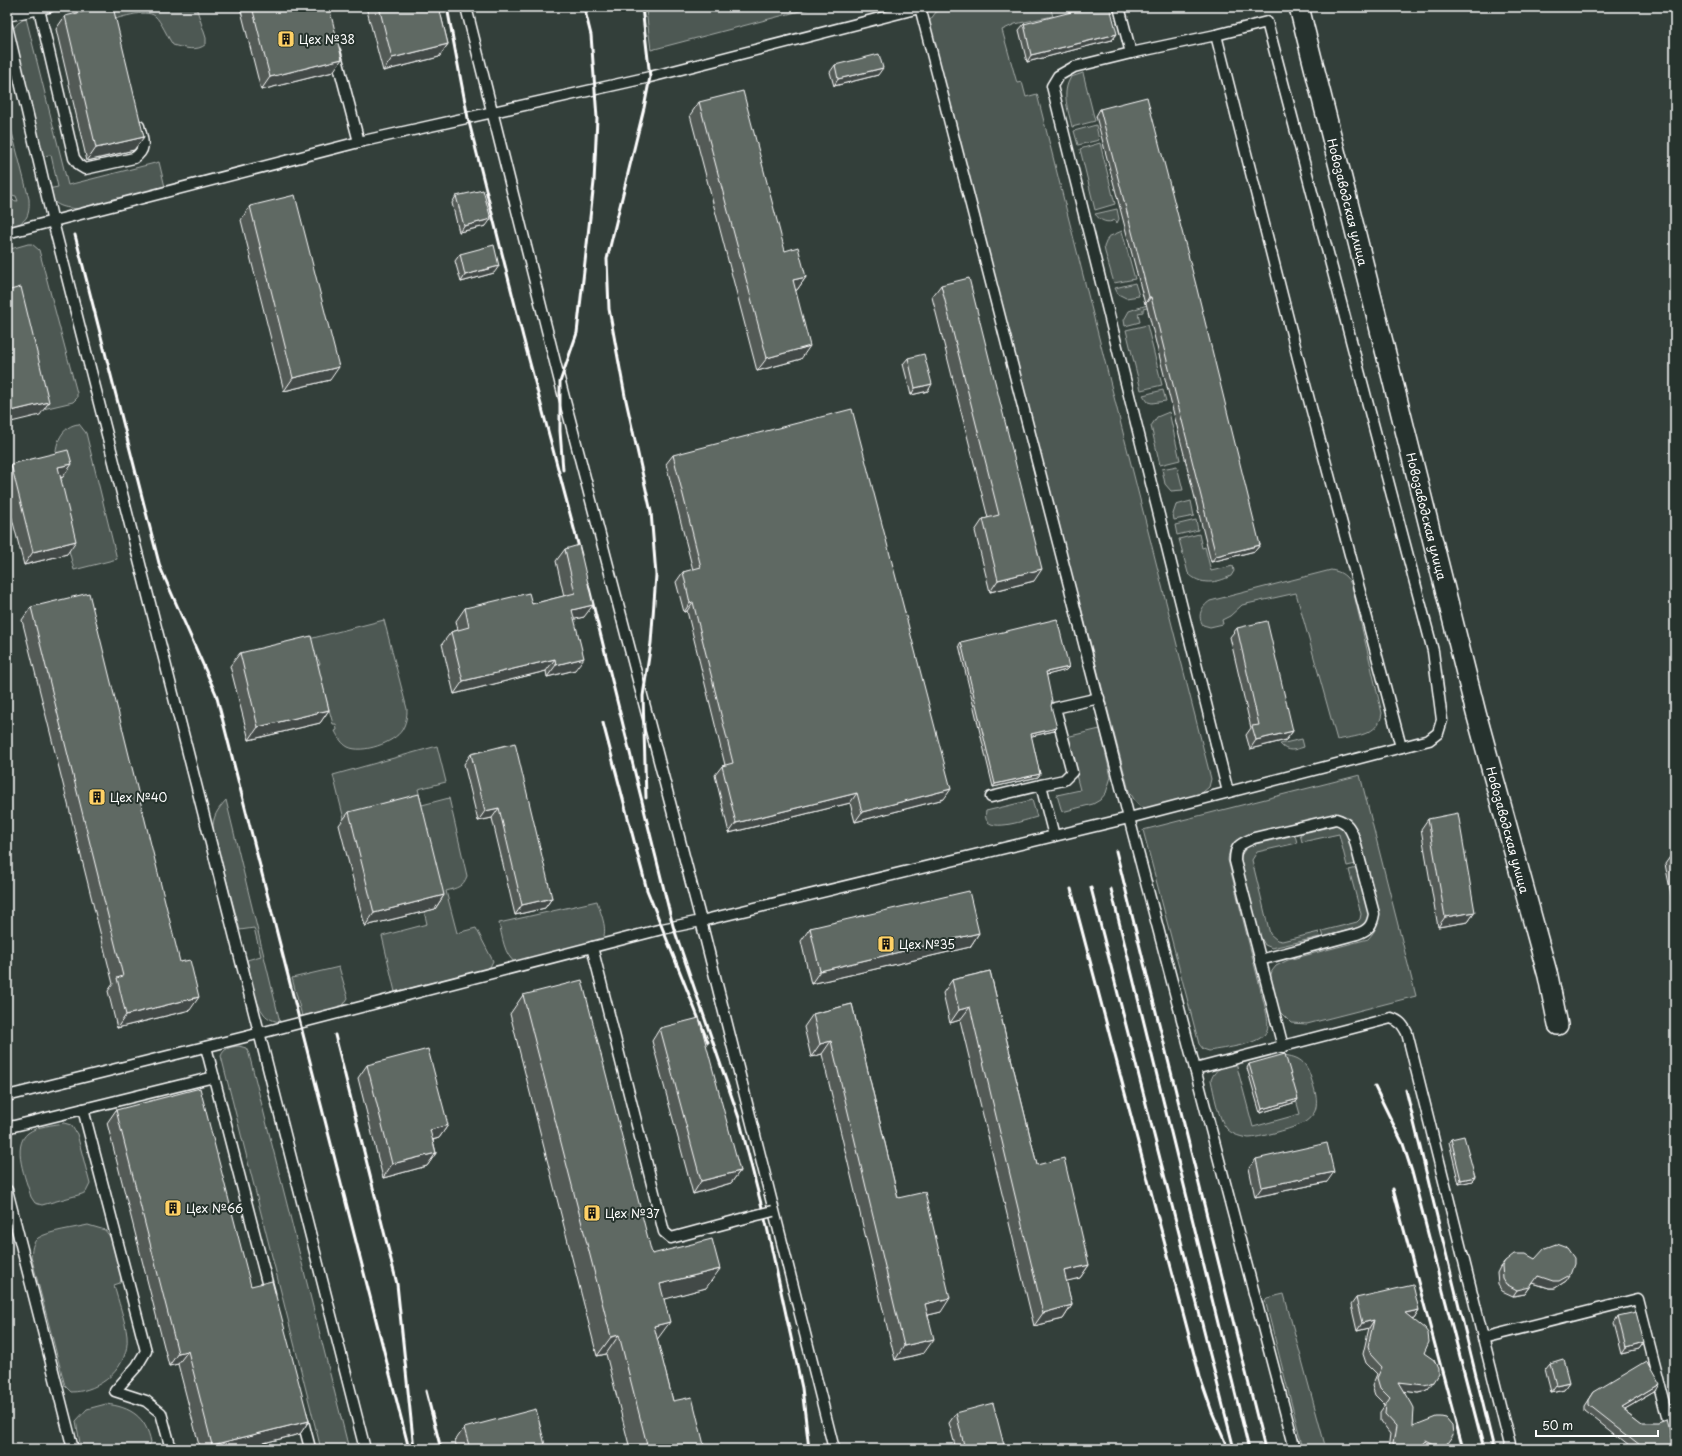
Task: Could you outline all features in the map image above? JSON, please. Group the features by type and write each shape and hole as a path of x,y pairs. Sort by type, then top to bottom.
{"street":[{"name":"Новозаводская улица","path":"1299,7 1476,712 1548,976 1558,1025"}],"lane":[{"path":"466,7 560,382 701,921 834,1449"},
{"path":"7,233 359,142 650,77 921,7 1129,818 1294,1449"},
{"path":"1118,7 1131,52"},
{"path":"7,16 44,8 74,158 80,166 85,169 134,158 140,154 143,146 136,116"},
{"path":"7,1096 258,1034 662,929 701,921 1129,818 1429,740 1438,733 1442,720 1433,651 1267,22 1216,35 1131,52 1074,67 1058,76 1052,86 1228,792"},
{"path":"7,26 53,222 258,1034 365,1449"},
{"path":"1216,35 1299,362 1401,747"},
{"path":"334,45 359,142"},
{"path":"991,797 1064,780 1072,772 1055,708 1099,698"},
{"path":"1041,785 1054,836"},
{"path":"1260,960 1357,934 1367,930 1373,922 1374,914 1354,838 1349,827 1342,821 1336,819 1254,838 1241,843 1235,852 1235,862 1260,960 1283,1047"},
{"path":"592,947 664,1232 671,1238 773,1210"},
{"path":"1195,1070 1391,1018 1397,1020 1404,1026 1511,1449"},
{"path":"206,1047 272,1302"},
{"path":"7,1129 83,1109 214,1078"},
{"path":"83,1109 146,1351 137,1366 116,1391 146,1401 161,1413 171,1449"},
{"path":"7,1190 73,1449"},
{"path":"1483,1338 1638,1299 1675,1444"},
{"path":"298,1402 310,1448 308,1449"}],"shaded area":[{"path":"121,7 196,7 206,38 206,44 195,49 173,45 157,18 151,14 145,13 131,15 106,21 105,16 121,9"},
{"path":"657,7 815,7 651,50 646,10"},
{"path":"949,7 1050,7 1053,16 1015,24 1002,30 1017,83 1022,82 1026,97 1037,94 1211,779 1209,787 1197,797 1151,809 1142,807 1135,801 1129,791 1081,607 1074,599 928,23 936,12"},
{"path":"26,18 68,185 159,162 165,187 77,209 58,205 52,199 48,189 58,187 51,155 41,156 13,29 18,23"},
{"path":"1083,73 1095,121 1072,127 1066,101 1066,89 1071,77"},
{"path":"7,113 29,199 29,211 23,222 7,228 7,200 18,201 16,196 7,194"},
{"path":"1096,125 1099,140 1078,145 1074,131"},
{"path":"1100,143 1115,204 1095,210 1080,149"},
{"path":"1117,209 1119,219 1117,223 1115,220 1110,222 1104,221 1095,214"},
{"path":"1122,231 1135,279 1114,283 1104,247 1108,237"},
{"path":"32,244 39,250 77,393 77,398 73,402 39,410 7,301 7,250"},
{"path":"1135,283 1139,296 1126,298 1118,294 1115,288"},
{"path":"1150,304 1151,307 1143,309 1143,312 1138,313 1140,322 1125,326 1124,320 1129,311"},
{"path":"1147,325 1162,385 1141,390 1126,330"},
{"path":"1163,390 1166,401 1152,403 1148,402 1143,395"},
{"path":"1169,412 1180,460 1160,465 1151,426 1157,417"},
{"path":"79,424 86,433 117,559 74,570 52,484 62,481 56,463 56,448 60,437 68,428"},
{"path":"1177,466 1183,490 1171,491 1165,484 1162,469"},
{"path":"1191,501 1194,516 1174,520 1173,514 1176,505"},
{"path":"1196,520 1198,530 1177,535 1175,525"},
{"path":"1199,534 1202,548 1205,547 1211,571 1233,566 1234,571 1231,576 1214,582 1203,582 1188,573 1179,539"},
{"path":"1331,570 1344,575 1352,586 1382,713 1380,721 1371,731 1358,736 1337,740 1296,593 1242,605 1230,616 1222,620 1223,624 1210,627 1203,625 1200,618 1202,609 1210,601"},
{"path":"384,620 407,709 406,720 398,735 385,743 369,748 354,749 344,744 335,731 337,730 336,724 333,724 317,665 320,664 318,659 315,659 309,639"},
{"path":"1100,729 1111,777 1106,793 1100,800 1093,804 1062,812 1057,795 1080,790 1066,737"},
{"path":"1302,739 1304,747 1297,749 1288,750 1280,744"},
{"path":"437,746 446,782 418,789 422,805 449,798 467,876 464,883 446,891 457,933 476,928 493,961 490,967 486,969 395,992 382,936 427,924 404,825 349,839 333,775"},
{"path":"1360,775 1416,996 1307,1024 1291,1023 1279,1011 1270,978 1272,971 1276,966 1288,960 1368,939 1376,927 1379,912 1358,832 1352,823 1347,819 1338,814 1254,833 1235,841 1231,848 1228,860 1266,1011 1268,1028 1264,1035 1258,1039 1242,1045 1209,1051 1203,1049 1199,1044 1143,830"},
{"path":"226,800 280,1022 271,1020 266,1016 258,1003 247,960 261,956 254,928 240,930 213,830 213,821 216,814"},
{"path":"1032,800 1037,817 1005,825 996,825 990,823 986,819 986,811"},
{"path":"1337,825 1342,826 1349,836 1356,864 1347,866 1339,834 1302,842 1300,834"},
{"path":"1295,835 1297,843 1257,852 1252,860 1270,934 1277,940 1282,941 1319,932 1320,937 1272,948 1265,945 1260,936 1240,857 1246,848 1251,845"},
{"path":"1357,868 1369,914 1367,920 1360,927 1324,937 1322,931 1357,922 1360,919 1361,914 1349,870"},
{"path":"597,901 605,931 602,940 516,963 512,960 504,945 499,923"},
{"path":"339,967 348,998 342,1007 302,1016 292,978"},
{"path":"239,1046 246,1048 249,1054 349,1449 321,1449 221,1056 228,1048"},
{"path":"1283,1055 1294,1057 1302,1061 1307,1068 1316,1098 1314,1113 1308,1120 1301,1124 1266,1135 1249,1138 1232,1133 1224,1125 1219,1113 1211,1080 1213,1076 1220,1068 1236,1063 1253,1127 1300,1114"},
{"path":"64,1123 71,1125 77,1134 90,1184 86,1192 82,1194 42,1205 35,1203 31,1197 21,1163 20,1154 23,1139 28,1133 36,1129"},
{"path":"88,1225 105,1230 111,1238 122,1276 120,1283 114,1285 126,1330 127,1347 124,1358 111,1376 92,1388 71,1392 65,1386 31,1256 33,1244 38,1238 55,1232"},
{"path":"1284,1294 1326,1449 1303,1449 1265,1300 1267,1298"},
{"path":"106,1404 115,1405 130,1411 141,1420 149,1433 151,1442 147,1449 81,1449 76,1421 87,1409"}],"building":[{"path":"103,7 113,7 144,137 96,148 65,16"},
{"name":"Цех №38","path":"252,7 329,7 342,59 270,77"},
{"path":"379,7 439,7 448,44 392,58"},
{"path":"1091,7 1110,7 1117,34 1031,55 1024,24"},
{"path":"879,54 883,68 838,79 835,65"},
{"path":"743,91 785,251 798,247 806,277 793,280 810,346 767,358 699,102"},
{"path":"1147,97 1196,285 1260,545 1216,556 1151,297 1149,297 1100,109"},
{"path":"483,190 491,219 464,226 456,196"},
{"path":"295,195 339,367 293,378 250,206"},
{"path":"494,245 499,266 465,275 460,254"},
{"path":"969,278 1042,569 998,580 983,519 999,515 941,285"},
{"path":"21,287 49,402 7,412 7,291"},
{"path":"924,354 932,384 915,388 908,358"},
{"path":"852,409 951,789 862,812 857,793 736,823 722,766 733,763 693,602 690,603 683,572 701,567 673,455"},
{"path":"68,450 72,464 58,467 76,541 33,552 11,464"},
{"path":"579,545 593,605 572,610 584,658 556,665 555,659 463,681 451,632 469,627 465,608 529,593 532,604 575,593 565,549"},
{"name":"Цех №40","path":"89,593 180,962 190,960 199,997 126,1015 117,978 123,976 31,607"},
{"path":"1057,619 1069,667 1046,672 1052,701 1051,706 1057,728 1031,734 1040,774 995,784 961,642"},
{"path":"1267,621 1293,731 1256,740 1252,726 1259,725 1237,628"},
{"path":"311,636 329,710 258,727 240,653"},
{"path":"515,743 552,898 522,905 499,808 485,811 471,754"},
{"path":"419,794 444,895 374,913 349,812"},
{"path":"1458,813 1475,912 1445,917 1428,819"},
{"path":"1675,853 1675,869 1672,854"},
{"name":"Цех №35","path":"969,891 979,933 820,971 810,928"},
{"path":"990,971 1037,1165 1064,1158 1089,1265 1064,1271 1072,1305 1043,1313 970,1007 959,1010 952,980"},
{"name":"Цех №37","path":"582,980 652,1254 712,1239 720,1269 660,1284 670,1322 654,1326 673,1401 692,1397 705,1449 648,1449 619,1335 611,1337 523,995"},
{"path":"852,1004 898,1198 925,1192 950,1298 925,1304 934,1339 904,1346 831,1041 820,1044 813,1014"},
{"path":"699,1018 740,1171 701,1181 660,1028"},
{"path":"428,1049 448,1125 430,1130 436,1153 392,1164 367,1065"},
{"path":"1285,1054 1298,1099 1262,1109 1249,1064"},
{"name":"Цех №66","path":"200,1088 251,1286 272,1281 309,1421 212,1445 188,1351 178,1353 116,1110"},
{"path":"1464,1136 1475,1177 1461,1180 1451,1139"},
{"path":"1327,1143 1334,1172 1262,1187 1256,1159"},
{"path":"1556,1244 1567,1248 1574,1258 1574,1264 1570,1275 1559,1281 1553,1281 1538,1276 1530,1287 1517,1290 1506,1284 1503,1279 1502,1266 1505,1261 1514,1254 1526,1254 1535,1259 1545,1248"},
{"path":"1413,1285 1419,1310 1405,1313 1428,1333 1429,1342 1424,1353 1434,1360 1438,1369 1438,1374 1433,1382 1424,1385 1399,1382 1414,1408 1413,1426 1436,1417 1446,1418 1452,1425 1453,1435 1443,1449 1426,1441 1419,1449 1396,1449 1393,1444 1396,1426 1385,1414 1386,1404 1390,1398 1380,1388 1377,1378 1382,1367 1371,1355 1368,1346 1374,1320 1362,1323 1356,1298"},
{"path":"1636,1312 1644,1343 1626,1348 1618,1316"},
{"path":"1563,1359 1569,1382 1556,1385 1550,1363"},
{"path":"1646,1361 1659,1384 1621,1407 1642,1423 1659,1423 1667,1420 1674,1449 1645,1449 1589,1405 1589,1400 1594,1392"},
{"path":"993,1403 1005,1449 965,1449 956,1413"},
{"path":"536,1409 546,1449 470,1449 464,1428"}],"railway":[{"path":"447,7 468,118 523,337 581,555"},
{"path":"563,470 560,431 560,382 577,333 594,182 597,118 591,35 584,7"},
{"path":"642,7 650,77 644,108 607,259 609,309 625,396 651,512 656,575 651,643 643,696 646,798"},
{"path":"75,235 160,567 216,694 409,1449"},
{"path":"588,584 673,926 739,1118 767,1227 802,1388 809,1449"},
{"path":"603,723 647,890 708,1042"},
{"path":"1116,851 1265,1449"},
{"path":"1091,888 1234,1449"},
{"path":"1071,889 1200,1377 1212,1412 1228,1449"},
{"path":"1111,889 1249,1449"},
{"path":"335,1035 397,1284 414,1449"},
{"path":"1375,1087 1403,1144 1412,1172 1484,1449"},
{"path":"1406,1090 1494,1449"},
{"path":"1393,1189 1463,1449"},
{"path":"426,1391 441,1449"}],"place":[{"name":"Цех №38","path":"286,39"},
{"name":"Цех №40","path":"97,797"},
{"name":"Цех №35","path":"886,944"},
{"name":"Цех №66","path":"173,1208"},
{"name":"Цех №37","path":"592,1213"}]}
